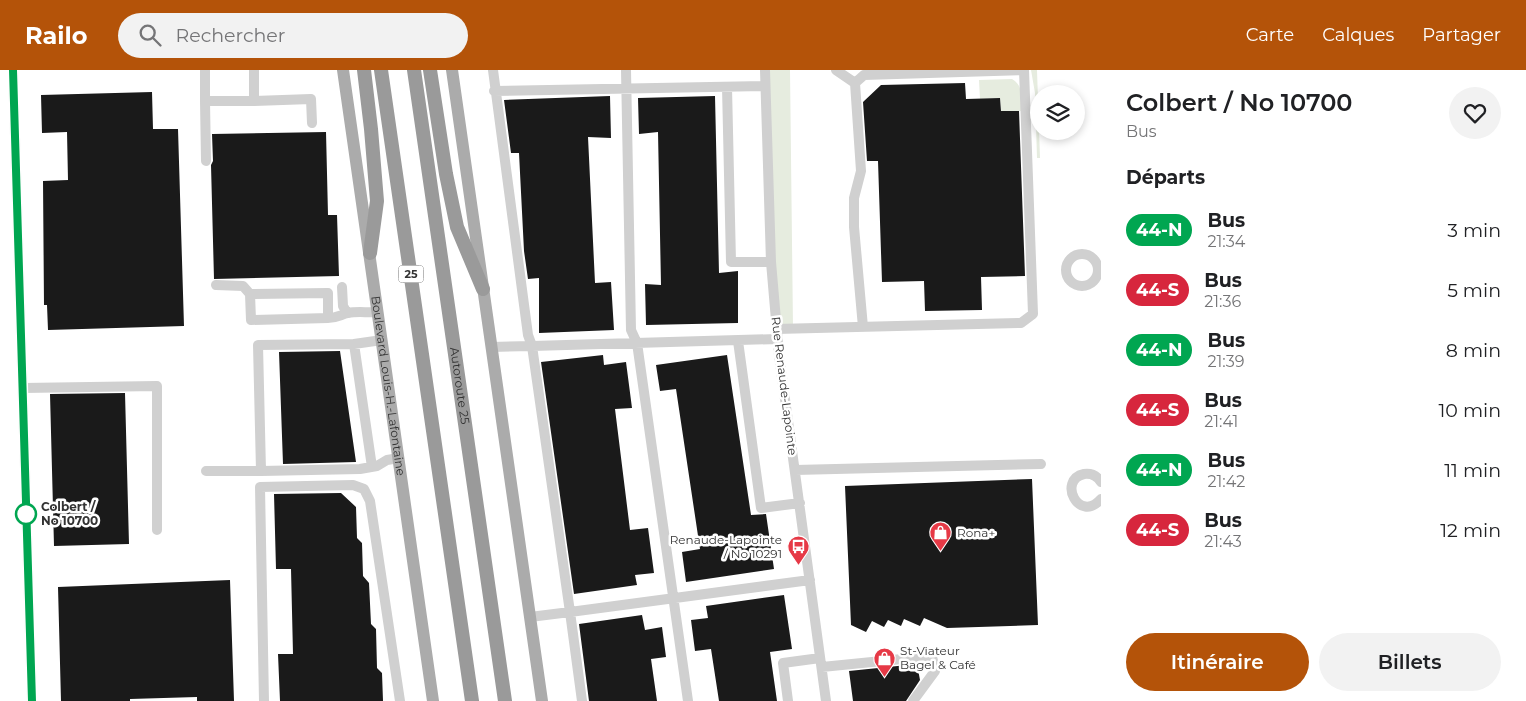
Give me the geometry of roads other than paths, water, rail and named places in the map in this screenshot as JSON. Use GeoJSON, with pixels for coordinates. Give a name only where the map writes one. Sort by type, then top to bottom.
{"type":"FeatureCollection","features":[{"type":"Feature","properties":{"kind":"highway"},"geometry":{"type":"LineString","coordinates":[[364,70],[378,202],[370,253]]}},
{"type":"Feature","properties":{"kind":"highway","name":"25"},"geometry":{"type":"LineString","coordinates":[[381,70],[472,701]]}},
{"type":"Feature","properties":{"kind":"highway","name":"Autoroute 25"},"geometry":{"type":"LineString","coordinates":[[414,70],[505,701]]}},
{"type":"Feature","properties":{"kind":"highway"},"geometry":{"type":"LineString","coordinates":[[430,70],[443,155],[457,227],[483,289]]}},
{"type":"Feature","properties":{"kind":"main road","name":"Boulevard Louis-H.-Lafontaine"},"geometry":{"type":"LineString","coordinates":[[343,70],[433,701]]}},
{"type":"Feature","properties":{"kind":"main road"},"geometry":{"type":"LineString","coordinates":[[452,70],[542,701]]}},
{"type":"Feature","properties":{"kind":"street"},"geometry":{"type":"LineString","coordinates":[[13,70],[32,701]]}},
{"type":"Feature","properties":{"kind":"street"},"geometry":{"type":"LineString","coordinates":[[205,70],[206,162]]}},
{"type":"Feature","properties":{"kind":"street"},"geometry":{"type":"LineString","coordinates":[[254,70],[254,100]]}},
{"type":"Feature","properties":{"kind":"street"},"geometry":{"type":"LineString","coordinates":[[493,70],[494,91],[528,335],[532,346],[582,701]]}},
{"type":"Feature","properties":{"kind":"street"},"geometry":{"type":"LineString","coordinates":[[626,70],[631,330],[637,343],[688,701]]}},
{"type":"Feature","properties":{"kind":"street","name":"Rue Renaude-Lapointe"},"geometry":{"type":"LineString","coordinates":[[765,70],[771,262],[777,334],[826,701]]}},
{"type":"Feature","properties":{"kind":"street"},"geometry":{"type":"LineString","coordinates":[[836,70],[855,83]]}},
{"type":"Feature","properties":{"kind":"street"},"geometry":{"type":"LineString","coordinates":[[492,347],[738,341],[777,334],[864,327],[1021,323],[1033,314],[1024,70],[864,73],[855,83],[861,171],[854,198],[854,227],[864,327]]}},
{"type":"Feature","properties":{"kind":"street"},"geometry":{"type":"LineString","coordinates":[[494,91],[765,86]]}},
{"type":"Feature","properties":{"kind":"street"},"geometry":{"type":"LineString","coordinates":[[727,87],[731,262],[771,262]]}},
{"type":"Feature","properties":{"kind":"street"},"geometry":{"type":"LineString","coordinates":[[205,102],[311,99],[312,123]]}},
{"type":"Feature","properties":{"kind":"street"},"geometry":{"type":"LineString","coordinates":[[216,285],[243,286],[250,294],[251,320],[338,318],[347,313],[378,312]]}},
{"type":"Feature","properties":{"kind":"street"},"geometry":{"type":"LineString","coordinates":[[342,287],[342,306],[347,313]]}},
{"type":"Feature","properties":{"kind":"street"},"geometry":{"type":"LineString","coordinates":[[250,294],[328,293],[328,318]]}},
{"type":"Feature","properties":{"kind":"street"},"geometry":{"type":"LineString","coordinates":[[261,471],[258,345],[354,344],[382,340]]}},
{"type":"Feature","properties":{"kind":"street"},"geometry":{"type":"LineString","coordinates":[[738,341],[761,508],[800,503]]}},
{"type":"Feature","properties":{"kind":"street"},"geometry":{"type":"LineString","coordinates":[[354,344],[372,466]]}},
{"type":"Feature","properties":{"kind":"street"},"geometry":{"type":"LineString","coordinates":[[22,388],[157,386],[157,530]]}},
{"type":"Feature","properties":{"kind":"street"},"geometry":{"type":"LineString","coordinates":[[206,471],[360,469],[377,466],[389,459],[398,458]]}},
{"type":"Feature","properties":{"kind":"street"},"geometry":{"type":"LineString","coordinates":[[795,470],[1041,464]]}},
{"type":"Feature","properties":{"kind":"street"},"geometry":{"type":"LineString","coordinates":[[1101,482],[1090,474],[1080,476],[1073,482],[1071,493],[1077,502],[1087,506],[1097,503],[1101,499]]}},
{"type":"Feature","properties":{"kind":"street"},"geometry":{"type":"LineString","coordinates":[[264,701],[260,487],[353,485],[364,489],[370,501],[400,701]]}},
{"type":"Feature","properties":{"kind":"street"},"geometry":{"type":"LineString","coordinates":[[530,617],[810,580]]}},
{"type":"Feature","properties":{"kind":"street"},"geometry":{"type":"LineString","coordinates":[[788,701],[783,663],[821,663],[932,656],[935,671],[913,701]]}},
{"type":"Feature","properties":{"kind":"place","name":"Colbert / No 10700"},"geometry":{"type":"Point","coordinates":[26,514]}},
{"type":"Feature","properties":{"kind":"place","name":"Rona+"},"geometry":{"type":"Point","coordinates":[941,552]}},
{"type":"Feature","properties":{"kind":"place","name":"Renaude-Lapointe / No 10291"},"geometry":{"type":"Point","coordinates":[798,566]}},
{"type":"Feature","properties":{"kind":"place","name":"St-Viateur Bagel & Café"},"geometry":{"type":"Point","coordinates":[884,677]}}]}
